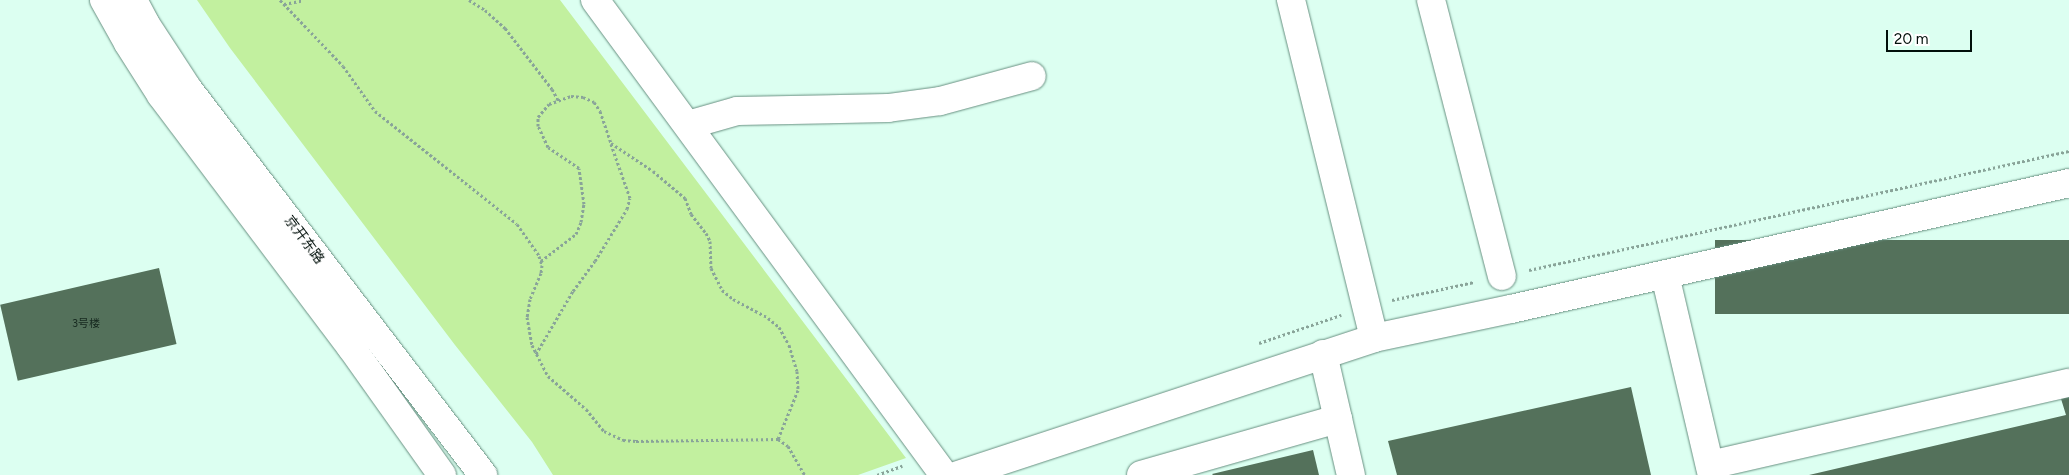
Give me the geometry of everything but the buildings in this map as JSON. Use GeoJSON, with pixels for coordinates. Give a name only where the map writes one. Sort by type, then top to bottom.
{"type":"FeatureCollection","features":[{"type":"Feature","properties":{"kind":"street","name":"京开东路"},"geometry":{"type":"LineString","coordinates":[[104,0],[128,43],[161,95],[345,339],[442,475]]}},
{"type":"Feature","properties":{"kind":"street","name":"京开东路"},"geometry":{"type":"LineString","coordinates":[[133,0],[145,23],[188,89],[483,475]]}},
{"type":"Feature","properties":{"kind":"street"},"geometry":{"type":"LineString","coordinates":[[595,0],[944,475]]}},
{"type":"Feature","properties":{"kind":"street"},"geometry":{"type":"LineString","coordinates":[[1291,0],[1374,338]]}},
{"type":"Feature","properties":{"kind":"street"},"geometry":{"type":"LineString","coordinates":[[1431,0],[1502,276]]}},
{"type":"Feature","properties":{"kind":"street"},"geometry":{"type":"LineString","coordinates":[[688,125],[737,111],[879,108],[940,101],[1032,76]]}},
{"type":"Feature","properties":{"kind":"street"},"geometry":{"type":"LineString","coordinates":[[958,475],[1374,338],[1665,275],[2069,183]]}},
{"type":"Feature","properties":{"kind":"street"},"geometry":{"type":"LineString","coordinates":[[1665,275],[1711,470],[2069,383]]}},
{"type":"Feature","properties":{"kind":"street"},"geometry":{"type":"LineString","coordinates":[[1323,354],[1350,475]]}},
{"type":"Feature","properties":{"kind":"street"},"geometry":{"type":"LineString","coordinates":[[1141,475],[1338,419]]}},
{"type":"Feature","properties":{"kind":"path"},"geometry":{"type":"LineString","coordinates":[[280,0],[343,66],[374,111],[517,224],[541,261],[541,273],[530,299],[527,317],[528,330],[536,354],[548,376],[555,384],[586,409],[604,431],[623,440],[778,439],[788,446],[805,475]]}},
{"type":"Feature","properties":{"kind":"path"},"geometry":{"type":"LineString","coordinates":[[284,4],[304,0]]}},
{"type":"Feature","properties":{"kind":"path"},"geometry":{"type":"LineString","coordinates":[[468,0],[478,5],[505,28],[546,81],[558,100]]}},
{"type":"Feature","properties":{"kind":"path"},"geometry":{"type":"LineString","coordinates":[[476,0],[478,5]]}},
{"type":"Feature","properties":{"kind":"path"},"geometry":{"type":"LineString","coordinates":[[536,354],[573,291],[595,261],[627,209],[630,198],[600,111],[594,102],[583,97],[571,96],[558,100],[543,110],[538,117],[538,126],[548,146],[579,168],[584,204],[581,222],[576,234],[541,261]]}},
{"type":"Feature","properties":{"kind":"path"},"geometry":{"type":"LineString","coordinates":[[611,143],[653,171],[685,198],[691,214],[710,241],[711,268],[722,290],[733,299],[768,318],[779,327],[789,345],[797,371],[798,390],[778,439]]}},
{"type":"Feature","properties":{"kind":"path"},"geometry":{"type":"LineString","coordinates":[[877,475],[910,463]]}},
{"type":"Feature","properties":{"kind":"green space"},"geometry":{"type":"Polygon","coordinates":[[[197,0],[560,0],[906,458],[858,475],[553,475],[532,442],[455,345],[230,48],[197,0]]]}}]}
